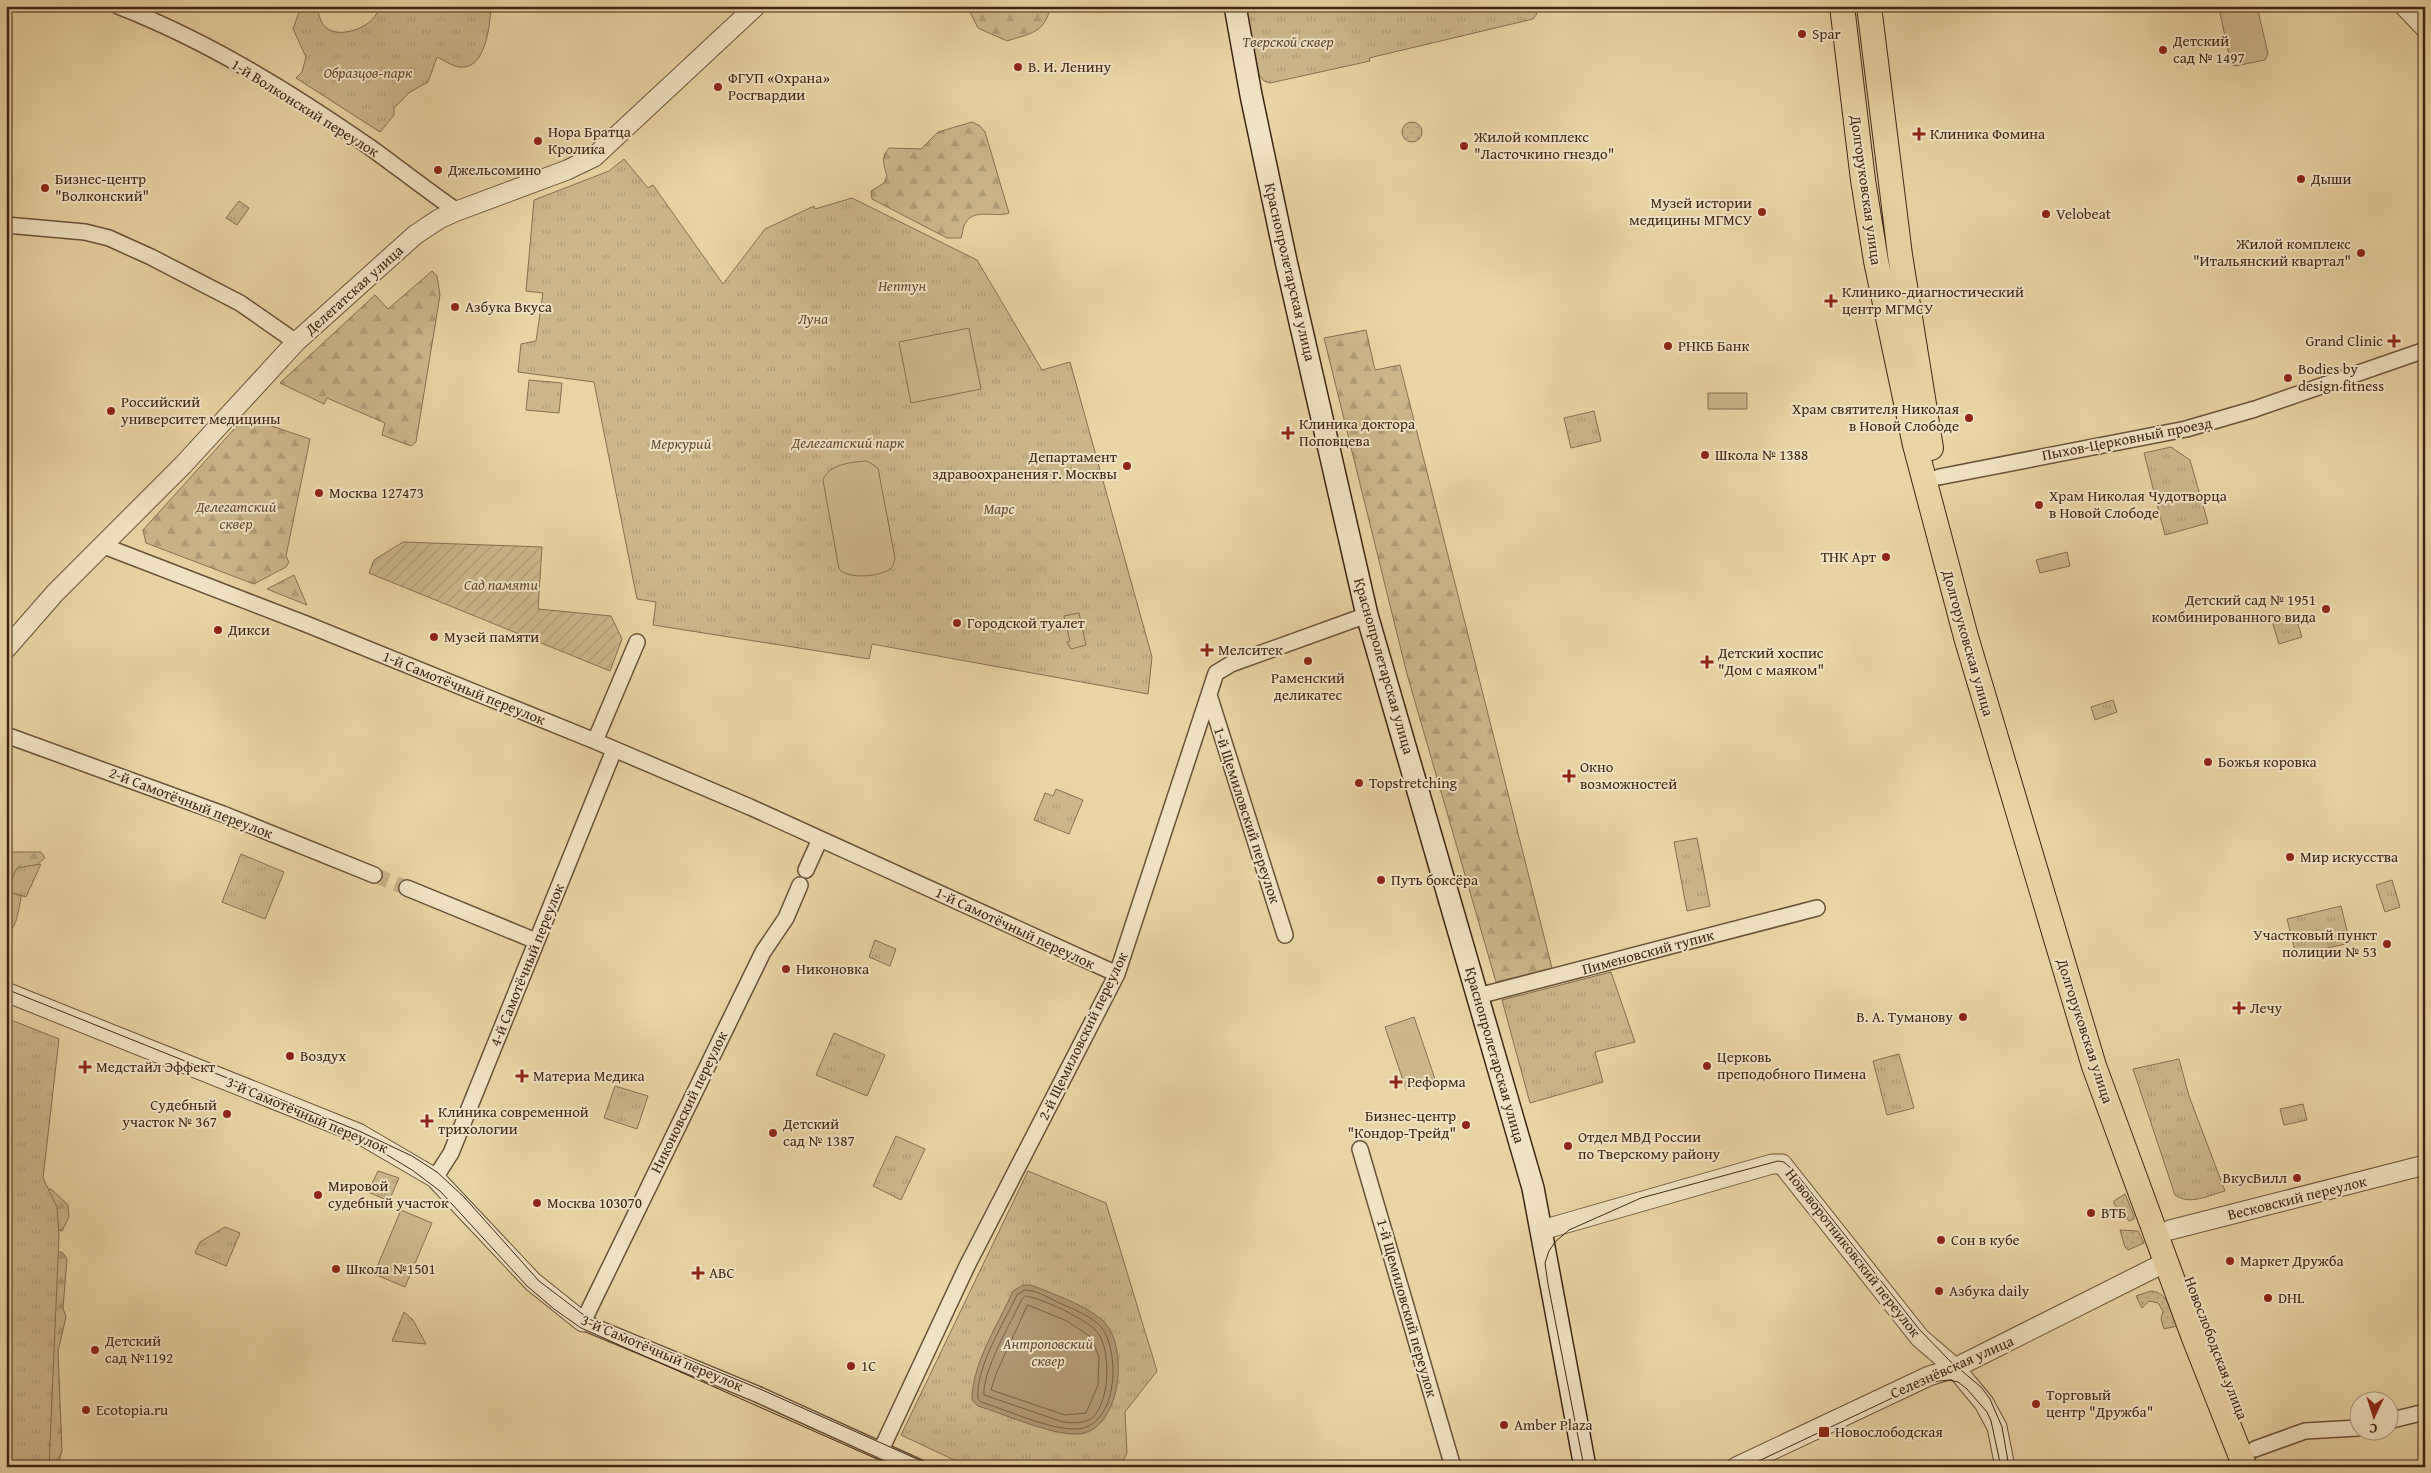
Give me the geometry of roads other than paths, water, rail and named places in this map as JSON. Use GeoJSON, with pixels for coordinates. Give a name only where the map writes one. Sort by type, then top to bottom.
{"type":"FeatureCollection","features":[{"type":"Feature","properties":{"kind":"main road","name":"Краснопролетарская улица"},"geometry":{"type":"LineString","coordinates":[[1235,6],[1251,95],[1282,242],[1367,615],[1533,1188],[1585,1467]]}},
{"type":"Feature","properties":{"kind":"main road","name":"Долгоруковская улица"},"geometry":{"type":"LineString","coordinates":[[1842,6],[1867,209],[1915,445],[1968,645],[2088,1048],[2166,1262]]}},
{"type":"Feature","properties":{"kind":"main road","name":"Долгоруковская улица"},"geometry":{"type":"LineString","coordinates":[[1869,6],[1913,344],[1930,441],[1992,674],[2061,907],[2110,1064],[2170,1230]]}},
{"type":"Feature","properties":{"kind":"main road","name":"Новослободская улица"},"geometry":{"type":"LineString","coordinates":[[2170,1230],[2254,1461]]}},
{"type":"Feature","properties":{"kind":"main road","name":"Новослободская улица"},"geometry":{"type":"LineString","coordinates":[[2166,1262],[2254,1461]]}},
{"type":"Feature","properties":{"kind":"street","name":"1-й Волконский переулок"},"geometry":{"type":"LineString","coordinates":[[118,6],[181,35],[264,78],[372,149],[457,211]]}},
{"type":"Feature","properties":{"kind":"street","name":"Делегатская улица"},"geometry":{"type":"LineString","coordinates":[[6,649],[55,593],[183,465],[296,342],[415,235],[439,219],[457,211],[584,163],[605,146],[756,6]]}},
{"type":"Feature","properties":{"kind":"street"},"geometry":{"type":"LineString","coordinates":[[2404,6],[2425,28]]}},
{"type":"Feature","properties":{"kind":"street"},"geometry":{"type":"LineString","coordinates":[[1867,209],[1873,219],[1882,221],[1890,216],[1894,206]]}},
{"type":"Feature","properties":{"kind":"street"},"geometry":{"type":"LineString","coordinates":[[6,225],[85,232],[109,238],[152,257],[240,303],[296,342]]}},
{"type":"Feature","properties":{"kind":"street","name":"Пыхов-Церковный проезд"},"geometry":{"type":"LineString","coordinates":[[1939,477],[2186,430],[2255,409],[2425,350]]}},
{"type":"Feature","properties":{"kind":"street","name":"1-й Самотёчный переулок"},"geometry":{"type":"LineString","coordinates":[[104,546],[306,624],[595,741],[820,839],[1117,974]]}},
{"type":"Feature","properties":{"kind":"street","name":"2-й Щемиловский переулок"},"geometry":{"type":"LineString","coordinates":[[881,1450],[974,1253],[1117,974],[1215,675],[1222,668],[1367,615]]}},
{"type":"Feature","properties":{"kind":"street"},"geometry":{"type":"LineString","coordinates":[[595,741],[637,642]]}},
{"type":"Feature","properties":{"kind":"street","name":"1-й Щемиловский переулок"},"geometry":{"type":"LineString","coordinates":[[1209,696],[1285,935]]}},
{"type":"Feature","properties":{"kind":"street","name":"2-й Самотёчный переулок"},"geometry":{"type":"LineString","coordinates":[[6,735],[222,814],[374,875]]}},
{"type":"Feature","properties":{"kind":"street","name":"4-й Самотёчный переулок"},"geometry":{"type":"LineString","coordinates":[[435,1178],[451,1153],[614,750]]}},
{"type":"Feature","properties":{"kind":"street"},"geometry":{"type":"LineString","coordinates":[[806,870],[820,839]]}},
{"type":"Feature","properties":{"kind":"street","name":"Никоновский переулок"},"geometry":{"type":"LineString","coordinates":[[583,1322],[759,960],[786,918],[800,885]]}},
{"type":"Feature","properties":{"kind":"street"},"geometry":{"type":"LineString","coordinates":[[407,888],[536,941]]}},
{"type":"Feature","properties":{"kind":"street","name":"Пименовский тупик"},"geometry":{"type":"LineString","coordinates":[[1478,996],[1817,908]]}},
{"type":"Feature","properties":{"kind":"street","name":"3-й Самотёчный переулок"},"geometry":{"type":"LineString","coordinates":[[6,992],[358,1133],[435,1178],[533,1282],[583,1322],[708,1373],[918,1467]]}},
{"type":"Feature","properties":{"kind":"street","name":"1-й Щемиловский переулок"},"geometry":{"type":"LineString","coordinates":[[1360,1148],[1453,1467]]}},
{"type":"Feature","properties":{"kind":"street","name":"Нововоротниковский переулок"},"geometry":{"type":"LineString","coordinates":[[1542,1230],[1772,1164],[1782,1164],[1910,1326],[1933,1351],[1955,1368]]}},
{"type":"Feature","properties":{"kind":"street","name":"Весковский переулок"},"geometry":{"type":"LineString","coordinates":[[2170,1230],[2425,1165]]}},
{"type":"Feature","properties":{"kind":"street","name":"Селезнёвская улица"},"geometry":{"type":"LineString","coordinates":[[1736,1467],[1763,1461],[1929,1376],[1955,1368],[2166,1262]]}},
{"type":"Feature","properties":{"kind":"street"},"geometry":{"type":"LineString","coordinates":[[1955,1368],[1991,1412],[1997,1427],[2005,1467]]}},
{"type":"Feature","properties":{"kind":"street"},"geometry":{"type":"LineString","coordinates":[[2398,1419],[2425,1412]]}},
{"type":"Feature","properties":{"kind":"street"},"geometry":{"type":"LineString","coordinates":[[2254,1461],[2305,1432],[2348,1429]]}},
{"type":"Feature","properties":{"kind":"water"},"geometry":{"type":"Polygon","coordinates":[[[1023,1285],[1031,1285],[1090,1311],[1105,1323],[1112,1335],[1117,1351],[1116,1388],[1112,1405],[1103,1419],[1092,1430],[1077,1434],[1054,1431],[978,1406],[972,1400],[976,1372],[987,1344],[1013,1291],[1023,1285]]]}},
{"type":"Feature","properties":{"kind":"tunnel"},"geometry":{"type":"LineString","coordinates":[[374,875],[407,888]]}},
{"type":"Feature","properties":{"kind":"tram line"},"geometry":{"type":"LineString","coordinates":[[6,989],[359,1131],[412,1156],[437,1172],[464,1197],[539,1281],[589,1319],[760,1389],[935,1467]]}},
{"type":"Feature","properties":{"kind":"tram line"},"geometry":{"type":"LineString","coordinates":[[356,1136],[412,1170],[440,1191],[527,1286],[554,1309],[581,1328],[895,1467]]}},
{"type":"Feature","properties":{"kind":"tram line"},"geometry":{"type":"LineString","coordinates":[[1584,1467],[1548,1284],[1545,1263],[1549,1251],[1555,1242],[1569,1230],[1641,1198],[1778,1161],[1784,1162],[1795,1172],[1919,1329],[1950,1361],[1981,1387],[1990,1399],[2002,1427],[2009,1467]]}},
{"type":"Feature","properties":{"kind":"tram line"},"geometry":{"type":"LineString","coordinates":[[1746,1467],[1924,1383],[1948,1380],[1958,1382],[1967,1389],[1987,1412],[1991,1421],[2001,1467]]}},
{"type":"Feature","properties":{"kind":"place","name":"Spar"},"geometry":{"type":"Point","coordinates":[1802,34]}},
{"type":"Feature","properties":{"kind":"place","name":"Детский сад № 1497"},"geometry":{"type":"Point","coordinates":[2163,50]}},
{"type":"Feature","properties":{"kind":"place","name":"В. И. Ленину"},"geometry":{"type":"Point","coordinates":[1018,67]}},
{"type":"Feature","properties":{"kind":"place","name":"ФГУП «Охрана» Росгвардии"},"geometry":{"type":"Point","coordinates":[718,87]}},
{"type":"Feature","properties":{"kind":"place","name":"Клиника Фомина"},"geometry":{"type":"Point","coordinates":[1919,134]}},
{"type":"Feature","properties":{"kind":"place","name":"Нора Братца Кролика"},"geometry":{"type":"Point","coordinates":[538,141]}},
{"type":"Feature","properties":{"kind":"place","name":"Жилой комплекс \"Ласточкино гнездо\""},"geometry":{"type":"Point","coordinates":[1464,146]}},
{"type":"Feature","properties":{"kind":"place","name":"Джельсомино"},"geometry":{"type":"Point","coordinates":[438,170]}},
{"type":"Feature","properties":{"kind":"place","name":"Дыши"},"geometry":{"type":"Point","coordinates":[2301,179]}},
{"type":"Feature","properties":{"kind":"place","name":"Бизнес-центр \"Волконский\""},"geometry":{"type":"Point","coordinates":[45,188]}},
{"type":"Feature","properties":{"kind":"place","name":"Музей истории медицины МГМСУ"},"geometry":{"type":"Point","coordinates":[1762,212]}},
{"type":"Feature","properties":{"kind":"place","name":"Velobeat"},"geometry":{"type":"Point","coordinates":[2046,214]}},
{"type":"Feature","properties":{"kind":"place","name":"Жилой комплекс \"Итальянский квартал\""},"geometry":{"type":"Point","coordinates":[2361,253]}},
{"type":"Feature","properties":{"kind":"place","name":"Клинико-диагностический центр МГМСУ"},"geometry":{"type":"Point","coordinates":[1831,301]}},
{"type":"Feature","properties":{"kind":"place","name":"Азбука Вкуса"},"geometry":{"type":"Point","coordinates":[455,307]}},
{"type":"Feature","properties":{"kind":"place","name":"Grand Clinic"},"geometry":{"type":"Point","coordinates":[2394,341]}},
{"type":"Feature","properties":{"kind":"place","name":"РНКБ Банк"},"geometry":{"type":"Point","coordinates":[1668,346]}},
{"type":"Feature","properties":{"kind":"place","name":"Bodies by design fitness"},"geometry":{"type":"Point","coordinates":[2288,378]}},
{"type":"Feature","properties":{"kind":"place","name":"Российский университет медицины"},"geometry":{"type":"Point","coordinates":[111,411]}},
{"type":"Feature","properties":{"kind":"place","name":"Храм святителя Николая в Новой Слободе"},"geometry":{"type":"Point","coordinates":[1969,418]}},
{"type":"Feature","properties":{"kind":"place","name":"Клиника доктора Поповцева"},"geometry":{"type":"Point","coordinates":[1288,433]}},
{"type":"Feature","properties":{"kind":"place","name":"Школа № 1388"},"geometry":{"type":"Point","coordinates":[1705,455]}},
{"type":"Feature","properties":{"kind":"place","name":"Департамент здравоохранения г. Москвы"},"geometry":{"type":"Point","coordinates":[1127,466]}},
{"type":"Feature","properties":{"kind":"place","name":"Москва 127473"},"geometry":{"type":"Point","coordinates":[319,493]}},
{"type":"Feature","properties":{"kind":"place","name":"Храм Николая Чудотворца в Новой Слободе"},"geometry":{"type":"Point","coordinates":[2039,505]}},
{"type":"Feature","properties":{"kind":"place","name":"ТНК Арт"},"geometry":{"type":"Point","coordinates":[1886,557]}},
{"type":"Feature","properties":{"kind":"place","name":"Детский сад № 1951 комбинированного вида"},"geometry":{"type":"Point","coordinates":[2326,609]}},
{"type":"Feature","properties":{"kind":"place","name":"Городской туалет"},"geometry":{"type":"Point","coordinates":[957,623]}},
{"type":"Feature","properties":{"kind":"place","name":"Дикси"},"geometry":{"type":"Point","coordinates":[218,630]}},
{"type":"Feature","properties":{"kind":"place","name":"Музей памяти"},"geometry":{"type":"Point","coordinates":[434,637]}},
{"type":"Feature","properties":{"kind":"place","name":"Мелситек"},"geometry":{"type":"Point","coordinates":[1207,650]}},
{"type":"Feature","properties":{"kind":"place","name":"Раменский деликатес"},"geometry":{"type":"Point","coordinates":[1308,661]}},
{"type":"Feature","properties":{"kind":"place","name":"Детский хоспис \"Дом с маяком\""},"geometry":{"type":"Point","coordinates":[1707,662]}},
{"type":"Feature","properties":{"kind":"place","name":"Божья коровка"},"geometry":{"type":"Point","coordinates":[2208,762]}},
{"type":"Feature","properties":{"kind":"place","name":"Окно возможностей"},"geometry":{"type":"Point","coordinates":[1569,776]}},
{"type":"Feature","properties":{"kind":"place","name":"Topstretching"},"geometry":{"type":"Point","coordinates":[1359,783]}},
{"type":"Feature","properties":{"kind":"place","name":"Мир искусства"},"geometry":{"type":"Point","coordinates":[2290,857]}},
{"type":"Feature","properties":{"kind":"place","name":"Путь боксёра"},"geometry":{"type":"Point","coordinates":[1381,880]}},
{"type":"Feature","properties":{"kind":"place","name":"Участковый пункт полиции № 53"},"geometry":{"type":"Point","coordinates":[2387,944]}},
{"type":"Feature","properties":{"kind":"place","name":"Никоновка"},"geometry":{"type":"Point","coordinates":[786,969]}},
{"type":"Feature","properties":{"kind":"place","name":"Лечу"},"geometry":{"type":"Point","coordinates":[2239,1008]}},
{"type":"Feature","properties":{"kind":"place","name":"В. А. Туманову"},"geometry":{"type":"Point","coordinates":[1963,1017]}},
{"type":"Feature","properties":{"kind":"place","name":"Воздух"},"geometry":{"type":"Point","coordinates":[290,1056]}},
{"type":"Feature","properties":{"kind":"place","name":"Церковь преподобного Пимена"},"geometry":{"type":"Point","coordinates":[1707,1066]}},
{"type":"Feature","properties":{"kind":"place","name":"Медстайл Эффект"},"geometry":{"type":"Point","coordinates":[85,1067]}},
{"type":"Feature","properties":{"kind":"place","name":"Материа Медика"},"geometry":{"type":"Point","coordinates":[522,1076]}},
{"type":"Feature","properties":{"kind":"place","name":"Реформа"},"geometry":{"type":"Point","coordinates":[1396,1082]}},
{"type":"Feature","properties":{"kind":"place","name":"Судебный участок № 367"},"geometry":{"type":"Point","coordinates":[227,1114]}},
{"type":"Feature","properties":{"kind":"place","name":"Клиника современной трихологии"},"geometry":{"type":"Point","coordinates":[427,1121]}},
{"type":"Feature","properties":{"kind":"place","name":"Бизнес-центр \"Кондор-Трейд\""},"geometry":{"type":"Point","coordinates":[1466,1125]}},
{"type":"Feature","properties":{"kind":"place","name":"Детский сад № 1387"},"geometry":{"type":"Point","coordinates":[773,1133]}},
{"type":"Feature","properties":{"kind":"place","name":"Отдел МВД России по Тверскому району"},"geometry":{"type":"Point","coordinates":[1568,1146]}},
{"type":"Feature","properties":{"kind":"place","name":"ВкусВилл"},"geometry":{"type":"Point","coordinates":[2297,1178]}},
{"type":"Feature","properties":{"kind":"place","name":"Мировой судебный участок"},"geometry":{"type":"Point","coordinates":[318,1195]}},
{"type":"Feature","properties":{"kind":"place","name":"Москва 103070"},"geometry":{"type":"Point","coordinates":[537,1203]}},
{"type":"Feature","properties":{"kind":"place","name":"ВТБ"},"geometry":{"type":"Point","coordinates":[2091,1213]}},
{"type":"Feature","properties":{"kind":"place","name":"Сон в кубе"},"geometry":{"type":"Point","coordinates":[1941,1240]}},
{"type":"Feature","properties":{"kind":"place","name":"Маркет Дружба"},"geometry":{"type":"Point","coordinates":[2230,1261]}},
{"type":"Feature","properties":{"kind":"place","name":"Школа №1501"},"geometry":{"type":"Point","coordinates":[336,1269]}},
{"type":"Feature","properties":{"kind":"place","name":"ABC"},"geometry":{"type":"Point","coordinates":[698,1273]}},
{"type":"Feature","properties":{"kind":"place","name":"Азбука daily"},"geometry":{"type":"Point","coordinates":[1939,1291]}},
{"type":"Feature","properties":{"kind":"place","name":"DHL"},"geometry":{"type":"Point","coordinates":[2268,1298]}},
{"type":"Feature","properties":{"kind":"place","name":"Детский сад №1192"},"geometry":{"type":"Point","coordinates":[95,1350]}},
{"type":"Feature","properties":{"kind":"place","name":"1С"},"geometry":{"type":"Point","coordinates":[851,1366]}},
{"type":"Feature","properties":{"kind":"place","name":"Торговый центр \"Дружба\""},"geometry":{"type":"Point","coordinates":[2036,1404]}},
{"type":"Feature","properties":{"kind":"place","name":"Ecotopia.ru"},"geometry":{"type":"Point","coordinates":[86,1410]}},
{"type":"Feature","properties":{"kind":"place","name":"Amber Plaza"},"geometry":{"type":"Point","coordinates":[1504,1425]}},
{"type":"Feature","properties":{"kind":"place","name":"Новослободская"},"geometry":{"type":"Point","coordinates":[1824,1432]}},
{"type":"Feature","properties":{"kind":"park label","name":"Тверской сквер"},"geometry":{"type":"Point","coordinates":[1288,42]}},
{"type":"Feature","properties":{"kind":"park label","name":"Образцов-парк"},"geometry":{"type":"Point","coordinates":[368,73]}},
{"type":"Feature","properties":{"kind":"park label","name":"Нептун"},"geometry":{"type":"Point","coordinates":[902,286]}},
{"type":"Feature","properties":{"kind":"park label","name":"Луна"},"geometry":{"type":"Point","coordinates":[813,319]}},
{"type":"Feature","properties":{"kind":"park label","name":"Делегатский парк"},"geometry":{"type":"Point","coordinates":[848,443]}},
{"type":"Feature","properties":{"kind":"park label","name":"Меркурий"},"geometry":{"type":"Point","coordinates":[681,444]}},
{"type":"Feature","properties":{"kind":"park label","name":"Марс"},"geometry":{"type":"Point","coordinates":[999,509]}},
{"type":"Feature","properties":{"kind":"park label","name":"Делегатский сквер"},"geometry":{"type":"Point","coordinates":[236,516]}},
{"type":"Feature","properties":{"kind":"park label","name":"Сад памяти"},"geometry":{"type":"Point","coordinates":[501,585]}},
{"type":"Feature","properties":{"kind":"park label","name":"Антроповский сквер"},"geometry":{"type":"Point","coordinates":[1048,1352]}}]}
